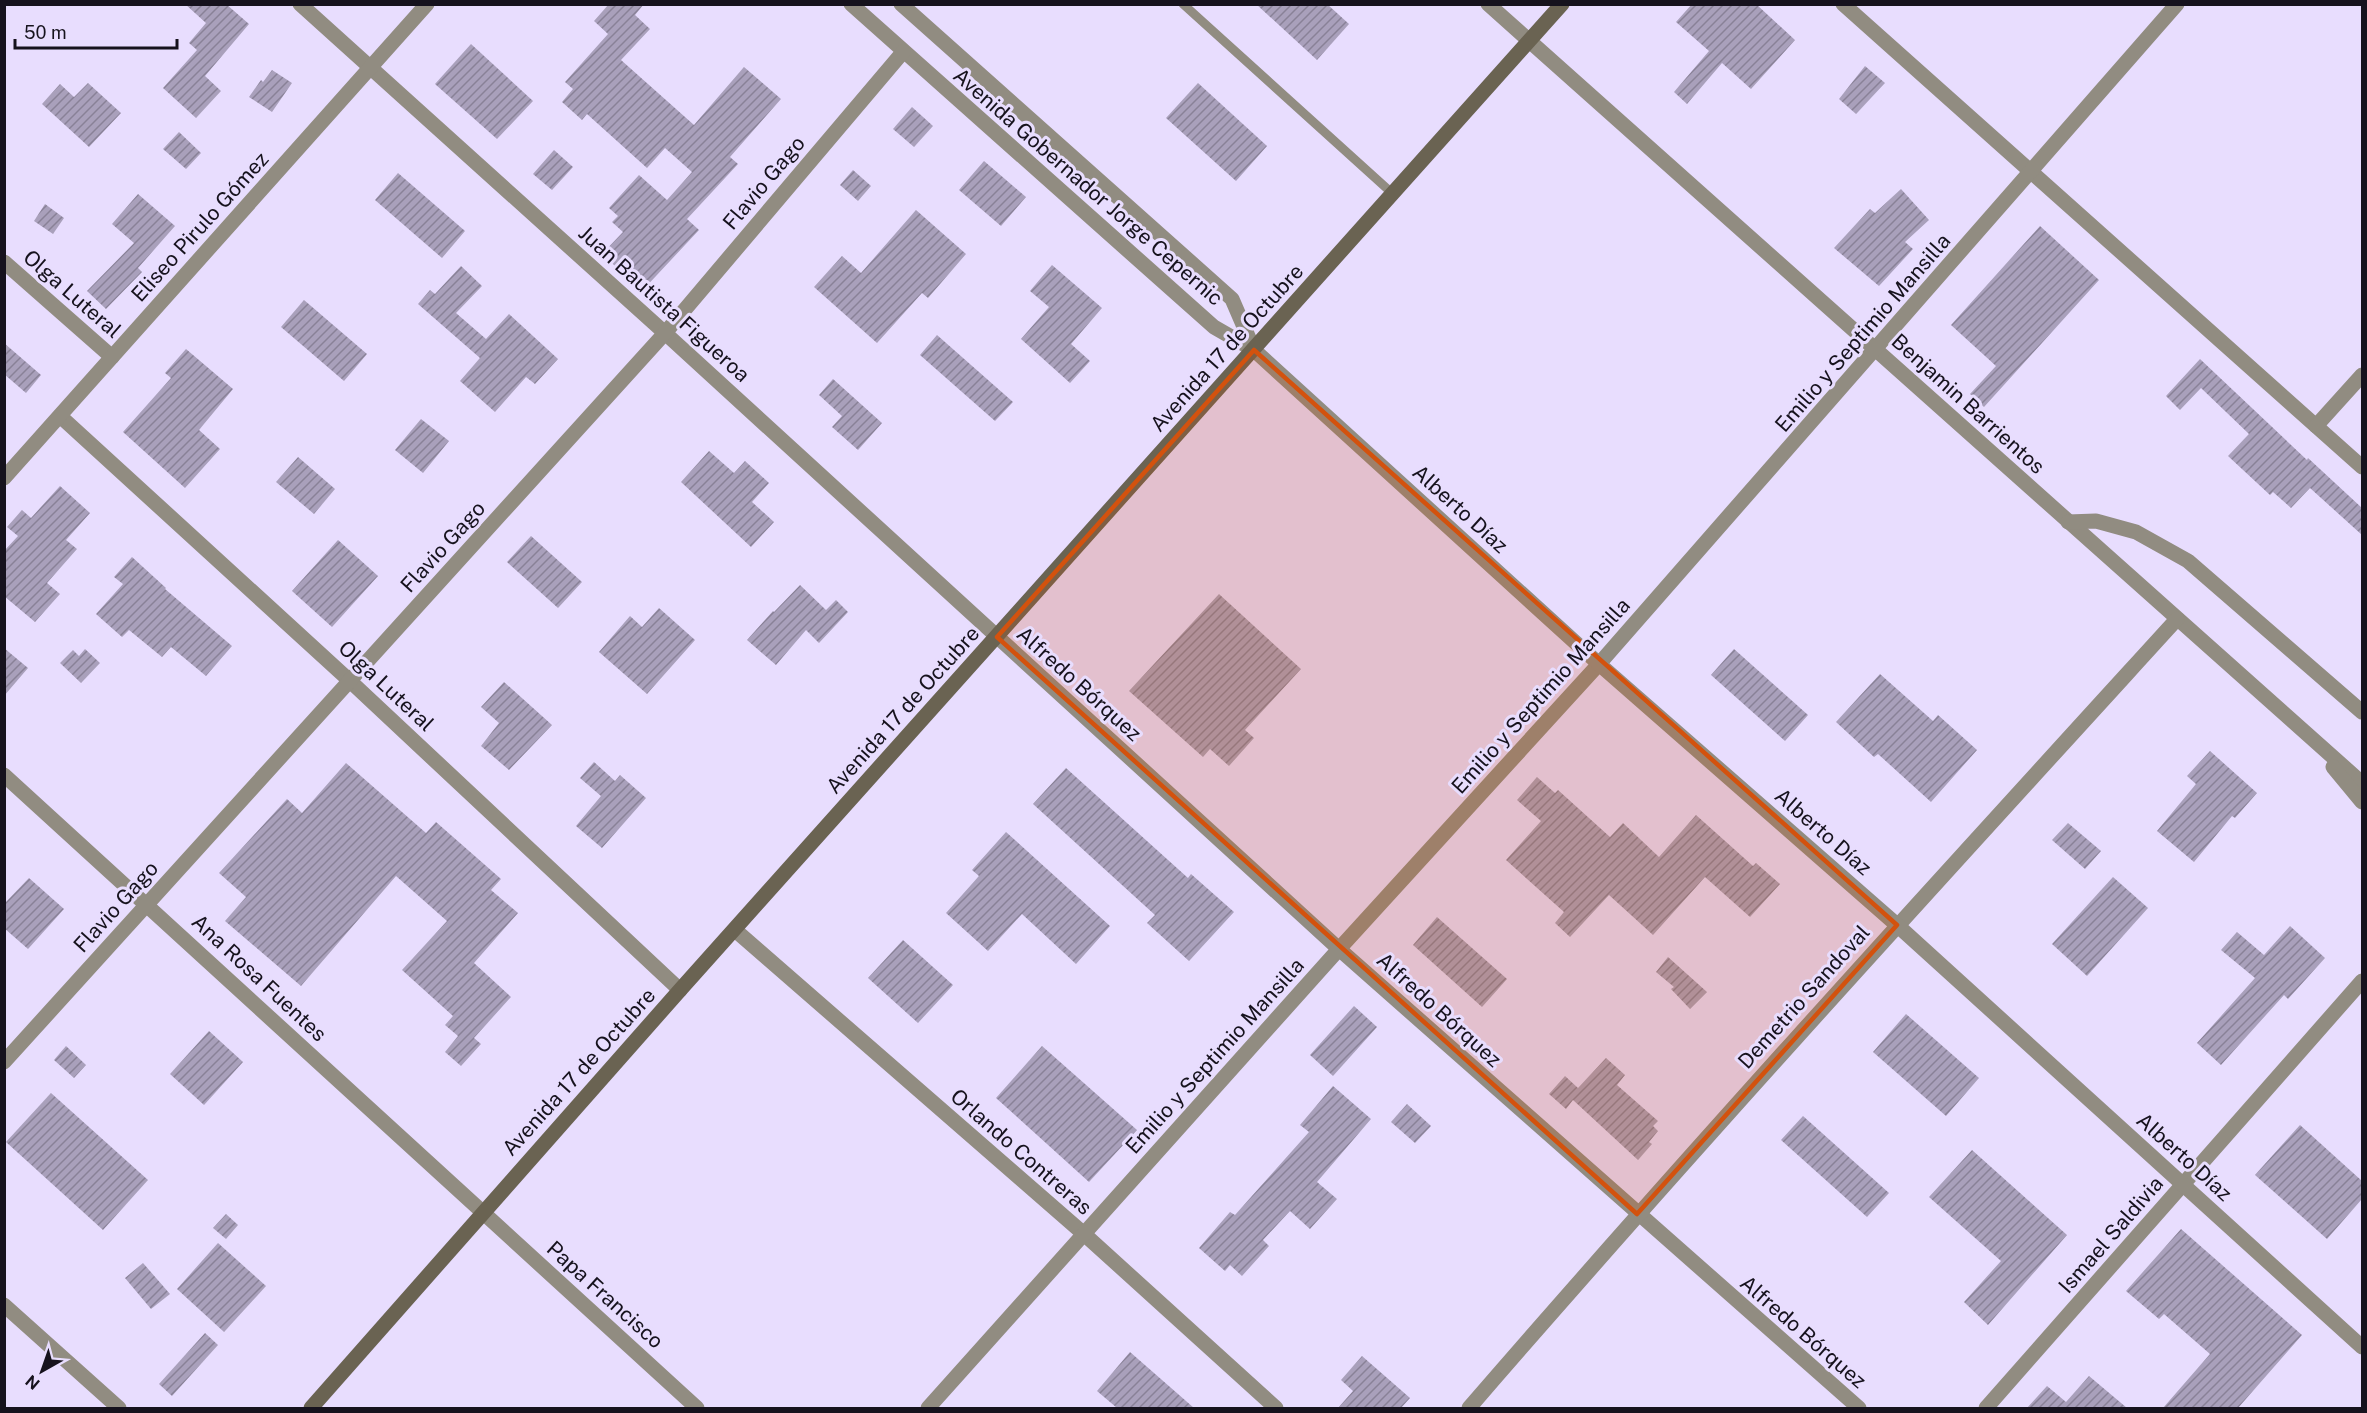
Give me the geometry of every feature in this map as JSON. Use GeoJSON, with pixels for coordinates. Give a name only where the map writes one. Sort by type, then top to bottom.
{"type":"FeatureCollection","features":[{"type":"Feature","properties":{"kind":"main road","name":"Avenida 17 de Octubre"},"geometry":{"type":"LineString","coordinates":[[311,1408],[680,990],[1562,4]]}},
{"type":"Feature","properties":{"kind":"street","name":"Juan Bautista Figueroa"},"geometry":{"type":"LineString","coordinates":[[300,4],[665,333],[997,637]]}},
{"type":"Feature","properties":{"kind":"street","name":"Eliseo Pirulo Gómez"},"geometry":{"type":"LineString","coordinates":[[4,478],[427,4]]}},
{"type":"Feature","properties":{"kind":"street","name":"Avenida Gobernador Jorge Cepernic"},"geometry":{"type":"LineString","coordinates":[[851,4],[1214,327],[1254,350]]}},
{"type":"Feature","properties":{"kind":"street","name":"Avenida Gobernador Jorge Cepernic"},"geometry":{"type":"LineString","coordinates":[[901,4],[1232,299],[1254,350]]}},
{"type":"Feature","properties":{"kind":"street","name":"Benjamin Barrientos"},"geometry":{"type":"LineString","coordinates":[[1488,4],[2362,783]]}},
{"type":"Feature","properties":{"kind":"street"},"geometry":{"type":"LineString","coordinates":[[1843,4],[2362,467]]}},
{"type":"Feature","properties":{"kind":"street","name":"Emilio y Septimio Mansilla"},"geometry":{"type":"LineString","coordinates":[[928,1408],[1339,949],[1599,664],[1876,351],[2177,4]]}},
{"type":"Feature","properties":{"kind":"street","name":"Flavio Gago"},"geometry":{"type":"LineString","coordinates":[[4,1062],[665,333],[903,52]]}},
{"type":"Feature","properties":{"kind":"street","name":"Olga Luteral"},"geometry":{"type":"LineString","coordinates":[[4,262],[112,357]]}},
{"type":"Feature","properties":{"kind":"street","name":"Alberto Díaz"},"geometry":{"type":"LineString","coordinates":[[1254,350],[1599,664],[1897,925],[2362,1347]]}},
{"type":"Feature","properties":{"kind":"street"},"geometry":{"type":"LineString","coordinates":[[2316,426],[2362,375]]}},
{"type":"Feature","properties":{"kind":"street","name":"Olga Luteral"},"geometry":{"type":"LineString","coordinates":[[60,416],[350,681],[680,990]]}},
{"type":"Feature","properties":{"kind":"street"},"geometry":{"type":"LineString","coordinates":[[2068,522],[2096,521],[2136,532],[2188,561],[2362,712]]}},
{"type":"Feature","properties":{"kind":"street","name":"Demetrio Sandoval"},"geometry":{"type":"LineString","coordinates":[[1469,1408],[1637,1214],[2177,619]]}},
{"type":"Feature","properties":{"kind":"street","name":"Alfredo Bórquez"},"geometry":{"type":"LineString","coordinates":[[997,637],[1339,949],[1859,1408]]}},
{"type":"Feature","properties":{"kind":"street","name":"Benjamin Barrientos"},"geometry":{"type":"LineString","coordinates":[[2298,726],[2362,802]]}},
{"type":"Feature","properties":{"kind":"street","name":"Ana Rosa Fuentes"},"geometry":{"type":"LineString","coordinates":[[4,775],[483,1213]]}},
{"type":"Feature","properties":{"kind":"street","name":"Orlando Contreras"},"geometry":{"type":"LineString","coordinates":[[735,930],[1084,1234],[1276,1408]]}},
{"type":"Feature","properties":{"kind":"street","name":"Ismael Saldivia"},"geometry":{"type":"LineString","coordinates":[[1986,1408],[2362,981]]}},
{"type":"Feature","properties":{"kind":"street","name":"Papa Francisco"},"geometry":{"type":"LineString","coordinates":[[483,1213],[698,1408]]}},
{"type":"Feature","properties":{"kind":"street"},"geometry":{"type":"LineString","coordinates":[[4,1305],[118,1408]]}},
{"type":"Feature","properties":{"kind":"lane"},"geometry":{"type":"LineString","coordinates":[[1183,4],[1393,194]]}},
{"type":"Feature","properties":{"kind":"highlighted area"},"geometry":{"type":"Polygon","coordinates":[[[1254,350],[1897,925],[1637,1214],[997,637],[1254,350]]]}},
{"type":"Feature","properties":{"kind":"building"},"geometry":{"type":"Polygon","coordinates":[[[185,4],[226,4],[249,24],[205,76],[221,91],[196,118],[163,88],[197,50],[189,43],[206,23],[185,4]]]}},
{"type":"Feature","properties":{"kind":"building"},"geometry":{"type":"Polygon","coordinates":[[[609,4],[644,4],[635,15],[650,29],[621,60],[694,125],[744,67],[781,99],[730,157],[738,164],[687,219],[699,230],[642,291],[602,254],[623,232],[612,222],[618,216],[609,208],[639,175],[667,200],[692,172],[665,148],[647,168],[587,114],[582,120],[562,102],[573,89],[565,82],[608,34],[594,21],[609,4]]]}},
{"type":"Feature","properties":{"kind":"building"},"geometry":{"type":"Polygon","coordinates":[[[1256,4],[1327,4],[1349,24],[1317,60],[1256,4]]]}},
{"type":"Feature","properties":{"kind":"building"},"geometry":{"type":"Polygon","coordinates":[[[1692,4],[1756,4],[1795,40],[1751,89],[1722,63],[1687,104],[1674,92],[1709,51],[1676,22],[1692,4]]]}},
{"type":"Feature","properties":{"kind":"building"},"geometry":{"type":"Polygon","coordinates":[[[471,44],[533,101],[497,139],[435,84],[471,44]]]}},
{"type":"Feature","properties":{"kind":"building"},"geometry":{"type":"Polygon","coordinates":[[[1865,66],[1885,83],[1856,114],[1839,99],[1865,66]]]}},
{"type":"Feature","properties":{"kind":"building"},"geometry":{"type":"Polygon","coordinates":[[[272,70],[292,83],[272,112],[249,97],[261,80],[263,82],[272,70]]]}},
{"type":"Feature","properties":{"kind":"building"},"geometry":{"type":"Polygon","coordinates":[[[88,83],[121,113],[89,147],[42,104],[60,84],[74,97],[88,83]]]}},
{"type":"Feature","properties":{"kind":"building"},"geometry":{"type":"Polygon","coordinates":[[[1198,83],[1267,146],[1236,181],[1166,118],[1198,83]]]}},
{"type":"Feature","properties":{"kind":"building"},"geometry":{"type":"Polygon","coordinates":[[[912,107],[933,126],[914,147],[893,129],[912,107]]]}},
{"type":"Feature","properties":{"kind":"building"},"geometry":{"type":"Polygon","coordinates":[[[179,132],[201,153],[186,169],[163,149],[179,132]]]}},
{"type":"Feature","properties":{"kind":"building"},"geometry":{"type":"Polygon","coordinates":[[[554,150],[573,167],[552,190],[533,174],[554,150]]]}},
{"type":"Feature","properties":{"kind":"building"},"geometry":{"type":"Polygon","coordinates":[[[984,161],[1026,197],[1001,226],[959,190],[984,161]]]}},
{"type":"Feature","properties":{"kind":"building"},"geometry":{"type":"Polygon","coordinates":[[[853,170],[871,186],[858,201],[840,185],[853,170]]]}},
{"type":"Feature","properties":{"kind":"building"},"geometry":{"type":"Polygon","coordinates":[[[398,173],[465,231],[442,258],[375,200],[398,173]]]}},
{"type":"Feature","properties":{"kind":"building"},"geometry":{"type":"Polygon","coordinates":[[[1901,189],[1929,220],[1905,242],[1913,249],[1879,286],[1834,248],[1870,209],[1875,213],[1901,189]]]}},
{"type":"Feature","properties":{"kind":"building"},"geometry":{"type":"Polygon","coordinates":[[[138,194],[175,226],[138,268],[142,272],[106,309],[87,291],[134,243],[112,224],[138,194]]]}},
{"type":"Feature","properties":{"kind":"building"},"geometry":{"type":"Polygon","coordinates":[[[45,204],[64,218],[53,234],[34,221],[45,204]]]}},
{"type":"Feature","properties":{"kind":"building"},"geometry":{"type":"Polygon","coordinates":[[[916,210],[966,254],[928,298],[922,293],[877,343],[814,287],[842,256],[861,273],[916,210]]]}},
{"type":"Feature","properties":{"kind":"building"},"geometry":{"type":"Polygon","coordinates":[[[2040,226],[2099,280],[1984,407],[1970,394],[1996,366],[1951,325],[2040,226]]]}},
{"type":"Feature","properties":{"kind":"building"},"geometry":{"type":"Polygon","coordinates":[[[1052,265],[1102,308],[1071,344],[1090,361],[1070,383],[1021,339],[1049,307],[1030,291],[1052,265]]]}},
{"type":"Feature","properties":{"kind":"building"},"geometry":{"type":"Polygon","coordinates":[[[461,266],[482,286],[456,313],[486,339],[509,314],[558,359],[535,384],[526,377],[495,412],[460,381],[480,358],[418,304],[430,290],[435,294],[461,266]]]}},
{"type":"Feature","properties":{"kind":"building"},"geometry":{"type":"Polygon","coordinates":[[[304,300],[367,354],[344,381],[281,327],[304,300]]]}},
{"type":"Feature","properties":{"kind":"building"},"geometry":{"type":"Polygon","coordinates":[[[937,335],[1013,402],[995,421],[920,355],[937,335]]]}},
{"type":"Feature","properties":{"kind":"building"},"geometry":{"type":"Polygon","coordinates":[[[4,343],[41,375],[26,393],[4,374],[4,343]]]}},
{"type":"Feature","properties":{"kind":"building"},"geometry":{"type":"Polygon","coordinates":[[[186,349],[233,389],[199,430],[220,449],[185,488],[123,432],[171,378],[165,373],[186,349]]]}},
{"type":"Feature","properties":{"kind":"building"},"geometry":{"type":"Polygon","coordinates":[[[2200,359],[2307,460],[2308,458],[2362,508],[2362,535],[2310,488],[2291,508],[2273,492],[2270,495],[2228,456],[2249,434],[2201,388],[2180,410],[2166,396],[2200,359]]]}},
{"type":"Feature","properties":{"kind":"building"},"geometry":{"type":"Polygon","coordinates":[[[833,379],[882,423],[858,450],[832,427],[842,416],[819,395],[833,379]]]}},
{"type":"Feature","properties":{"kind":"building"},"geometry":{"type":"Polygon","coordinates":[[[421,419],[449,441],[423,473],[395,450],[421,419]]]}},
{"type":"Feature","properties":{"kind":"building"},"geometry":{"type":"Polygon","coordinates":[[[709,451],[734,473],[745,461],[769,483],[752,502],[774,522],[751,547],[681,482],[709,451]]]}},
{"type":"Feature","properties":{"kind":"building"},"geometry":{"type":"Polygon","coordinates":[[[298,457],[335,489],[314,514],[276,482],[298,457]]]}},
{"type":"Feature","properties":{"kind":"building"},"geometry":{"type":"Polygon","coordinates":[[[60,486],[90,513],[66,540],[77,549],[47,583],[60,594],[35,622],[4,596],[4,551],[18,536],[7,527],[22,510],[31,518],[60,486]]]}},
{"type":"Feature","properties":{"kind":"building"},"geometry":{"type":"Polygon","coordinates":[[[531,536],[582,582],[558,608],[507,562],[531,536]]]}},
{"type":"Feature","properties":{"kind":"building"},"geometry":{"type":"Polygon","coordinates":[[[338,540],[378,576],[332,627],[292,591],[338,540]]]}},
{"type":"Feature","properties":{"kind":"building"},"geometry":{"type":"Polygon","coordinates":[[[132,557],[165,589],[232,646],[206,676],[171,647],[162,657],[129,630],[122,637],[96,614],[123,584],[114,577],[132,557]]]}},
{"type":"Feature","properties":{"kind":"building"},"geometry":{"type":"Polygon","coordinates":[[[800,585],[826,610],[836,600],[848,612],[819,643],[806,630],[776,665],[747,640],[800,585]]]}},
{"type":"Feature","properties":{"kind":"building"},"geometry":{"type":"Polygon","coordinates":[[[1219,594],[1301,669],[1245,730],[1254,738],[1229,766],[1210,749],[1203,757],[1129,691],[1219,594]]]}},
{"type":"Feature","properties":{"kind":"building"},"geometry":{"type":"Polygon","coordinates":[[[659,608],[695,640],[647,694],[599,652],[630,616],[642,627],[659,608]]]}},
{"type":"Feature","properties":{"kind":"building"},"geometry":{"type":"Polygon","coordinates":[[[4,648],[28,668],[4,696],[4,648]]]}},
{"type":"Feature","properties":{"kind":"building"},"geometry":{"type":"Polygon","coordinates":[[[85,649],[100,663],[81,683],[60,663],[73,650],[79,656],[85,649]]]}},
{"type":"Feature","properties":{"kind":"building"},"geometry":{"type":"Polygon","coordinates":[[[1734,649],[1808,715],[1785,741],[1711,675],[1734,649]]]}},
{"type":"Feature","properties":{"kind":"building"},"geometry":{"type":"Polygon","coordinates":[[[1880,674],[1933,721],[1938,715],[1977,750],[1931,802],[1878,754],[1874,757],[1836,722],[1880,674]]]}},
{"type":"Feature","properties":{"kind":"building"},"geometry":{"type":"Polygon","coordinates":[[[504,682],[552,725],[509,770],[481,746],[499,723],[481,707],[504,682]]]}},
{"type":"Feature","properties":{"kind":"building"},"geometry":{"type":"Polygon","coordinates":[[[2210,751],[2257,793],[2235,818],[2232,816],[2194,862],[2157,831],[2196,784],[2187,776],[2210,751]]]}},
{"type":"Feature","properties":{"kind":"building"},"geometry":{"type":"Polygon","coordinates":[[[594,762],[615,781],[620,775],[646,798],[602,848],[576,826],[601,796],[580,778],[594,762]]]}},
{"type":"Feature","properties":{"kind":"building"},"geometry":{"type":"Polygon","coordinates":[[[346,763],[426,833],[436,822],[501,879],[491,890],[518,913],[474,963],[511,997],[474,1038],[481,1044],[461,1066],[445,1052],[458,1036],[445,1025],[453,1016],[402,970],[447,921],[396,876],[301,986],[225,921],[246,897],[219,873],[287,799],[302,813],[346,763]]]}},
{"type":"Feature","properties":{"kind":"building"},"geometry":{"type":"Polygon","coordinates":[[[1066,768],[1188,878],[1191,874],[1234,912],[1189,961],[1147,923],[1155,915],[1033,804],[1066,768]]]}},
{"type":"Feature","properties":{"kind":"building"},"geometry":{"type":"Polygon","coordinates":[[[1537,777],[1555,793],[1558,790],[1610,837],[1623,823],[1659,857],[1696,815],[1753,866],[1756,863],[1780,884],[1750,917],[1705,877],[1653,935],[1609,895],[1570,937],[1555,923],[1564,912],[1506,860],[1541,821],[1517,800],[1537,777]]]}},
{"type":"Feature","properties":{"kind":"building"},"geometry":{"type":"Polygon","coordinates":[[[2068,823],[2101,851],[2085,869],[2052,840],[2068,823]]]}},
{"type":"Feature","properties":{"kind":"building"},"geometry":{"type":"Polygon","coordinates":[[[1006,832],[1110,926],[1076,964],[1022,914],[988,951],[946,913],[979,876],[972,870],[1006,832]]]}},
{"type":"Feature","properties":{"kind":"building"},"geometry":{"type":"Polygon","coordinates":[[[2113,877],[2148,908],[2087,976],[2052,944],[2113,877]]]}},
{"type":"Feature","properties":{"kind":"building"},"geometry":{"type":"Polygon","coordinates":[[[29,878],[64,909],[28,949],[4,928],[4,904],[29,878]]]}},
{"type":"Feature","properties":{"kind":"building"},"geometry":{"type":"Polygon","coordinates":[[[1437,917],[1507,979],[1482,1007],[1413,945],[1437,917]]]}},
{"type":"Feature","properties":{"kind":"building"},"geometry":{"type":"Polygon","coordinates":[[[2290,926],[2325,958],[2288,999],[2284,995],[2221,1065],[2197,1043],[2255,978],[2221,950],[2237,932],[2264,955],[2290,926]]]}},
{"type":"Feature","properties":{"kind":"building"},"geometry":{"type":"Polygon","coordinates":[[[903,940],[953,985],[918,1023],[868,978],[903,940]]]}},
{"type":"Feature","properties":{"kind":"building"},"geometry":{"type":"Polygon","coordinates":[[[1668,957],[1707,992],[1690,1009],[1671,989],[1674,987],[1656,972],[1668,957]]]}},
{"type":"Feature","properties":{"kind":"building"},"geometry":{"type":"Polygon","coordinates":[[[1354,1006],[1377,1027],[1333,1076],[1310,1055],[1354,1006]]]}},
{"type":"Feature","properties":{"kind":"building"},"geometry":{"type":"Polygon","coordinates":[[[1906,1014],[1979,1078],[1946,1116],[1873,1052],[1906,1014]]]}},
{"type":"Feature","properties":{"kind":"building"},"geometry":{"type":"Polygon","coordinates":[[[209,1031],[243,1062],[204,1105],[170,1074],[209,1031]]]}},
{"type":"Feature","properties":{"kind":"building"},"geometry":{"type":"Polygon","coordinates":[[[66,1046],[86,1065],[74,1078],[54,1060],[66,1046]]]}},
{"type":"Feature","properties":{"kind":"building"},"geometry":{"type":"Polygon","coordinates":[[[1042,1046],[1137,1130],[1089,1182],[996,1098],[1042,1046]]]}},
{"type":"Feature","properties":{"kind":"building"},"geometry":{"type":"Polygon","coordinates":[[[1606,1058],[1625,1075],[1617,1085],[1658,1121],[1653,1126],[1658,1131],[1649,1142],[1652,1144],[1638,1160],[1573,1100],[1566,1109],[1549,1094],[1565,1076],[1578,1088],[1606,1058]]]}},
{"type":"Feature","properties":{"kind":"building"},"geometry":{"type":"Polygon","coordinates":[[[1333,1086],[1371,1119],[1317,1182],[1337,1199],[1310,1229],[1290,1211],[1263,1240],[1269,1246],[1242,1276],[1230,1265],[1225,1271],[1199,1248],[1230,1212],[1235,1215],[1309,1132],[1300,1125],[1333,1086]]]}},
{"type":"Feature","properties":{"kind":"building"},"geometry":{"type":"Polygon","coordinates":[[[51,1093],[148,1180],[103,1230],[6,1142],[51,1093]]]}},
{"type":"Feature","properties":{"kind":"building"},"geometry":{"type":"Polygon","coordinates":[[[1407,1104],[1431,1126],[1415,1143],[1391,1122],[1407,1104]]]}},
{"type":"Feature","properties":{"kind":"building"},"geometry":{"type":"Polygon","coordinates":[[[1803,1116],[1889,1193],[1867,1217],[1781,1140],[1803,1116]]]}},
{"type":"Feature","properties":{"kind":"building"},"geometry":{"type":"Polygon","coordinates":[[[2300,1125],[2362,1181],[2362,1199],[2327,1239],[2255,1175],[2300,1125]]]}},
{"type":"Feature","properties":{"kind":"building"},"geometry":{"type":"Polygon","coordinates":[[[1972,1150],[2067,1235],[1988,1325],[1964,1302],[2001,1261],[1929,1197],[1972,1150]]]}},
{"type":"Feature","properties":{"kind":"building"},"geometry":{"type":"Polygon","coordinates":[[[226,1214],[238,1225],[226,1239],[213,1228],[226,1214]]]}},
{"type":"Feature","properties":{"kind":"building"},"geometry":{"type":"Polygon","coordinates":[[[2181,1229],[2302,1335],[2238,1408],[2163,1408],[2210,1354],[2164,1314],[2159,1319],[2126,1291],[2181,1229]]]}},
{"type":"Feature","properties":{"kind":"building"},"geometry":{"type":"Polygon","coordinates":[[[218,1243],[266,1286],[224,1332],[177,1289],[218,1243]]]}},
{"type":"Feature","properties":{"kind":"building"},"geometry":{"type":"Polygon","coordinates":[[[143,1263],[170,1294],[151,1309],[125,1278],[143,1263]]]}},
{"type":"Feature","properties":{"kind":"building"},"geometry":{"type":"Polygon","coordinates":[[[205,1333],[218,1345],[172,1396],[159,1384],[205,1333]]]}},
{"type":"Feature","properties":{"kind":"building"},"geometry":{"type":"Polygon","coordinates":[[[1130,1352],[1194,1408],[1117,1408],[1097,1391],[1130,1352]]]}},
{"type":"Feature","properties":{"kind":"building"},"geometry":{"type":"Polygon","coordinates":[[[1362,1356],[1410,1398],[1401,1408],[1338,1408],[1353,1391],[1341,1380],[1362,1356]]]}},
{"type":"Feature","properties":{"kind":"building"},"geometry":{"type":"Polygon","coordinates":[[[2089,1376],[2127,1408],[2027,1408],[2047,1386],[2066,1402],[2089,1376]]]}}]}
